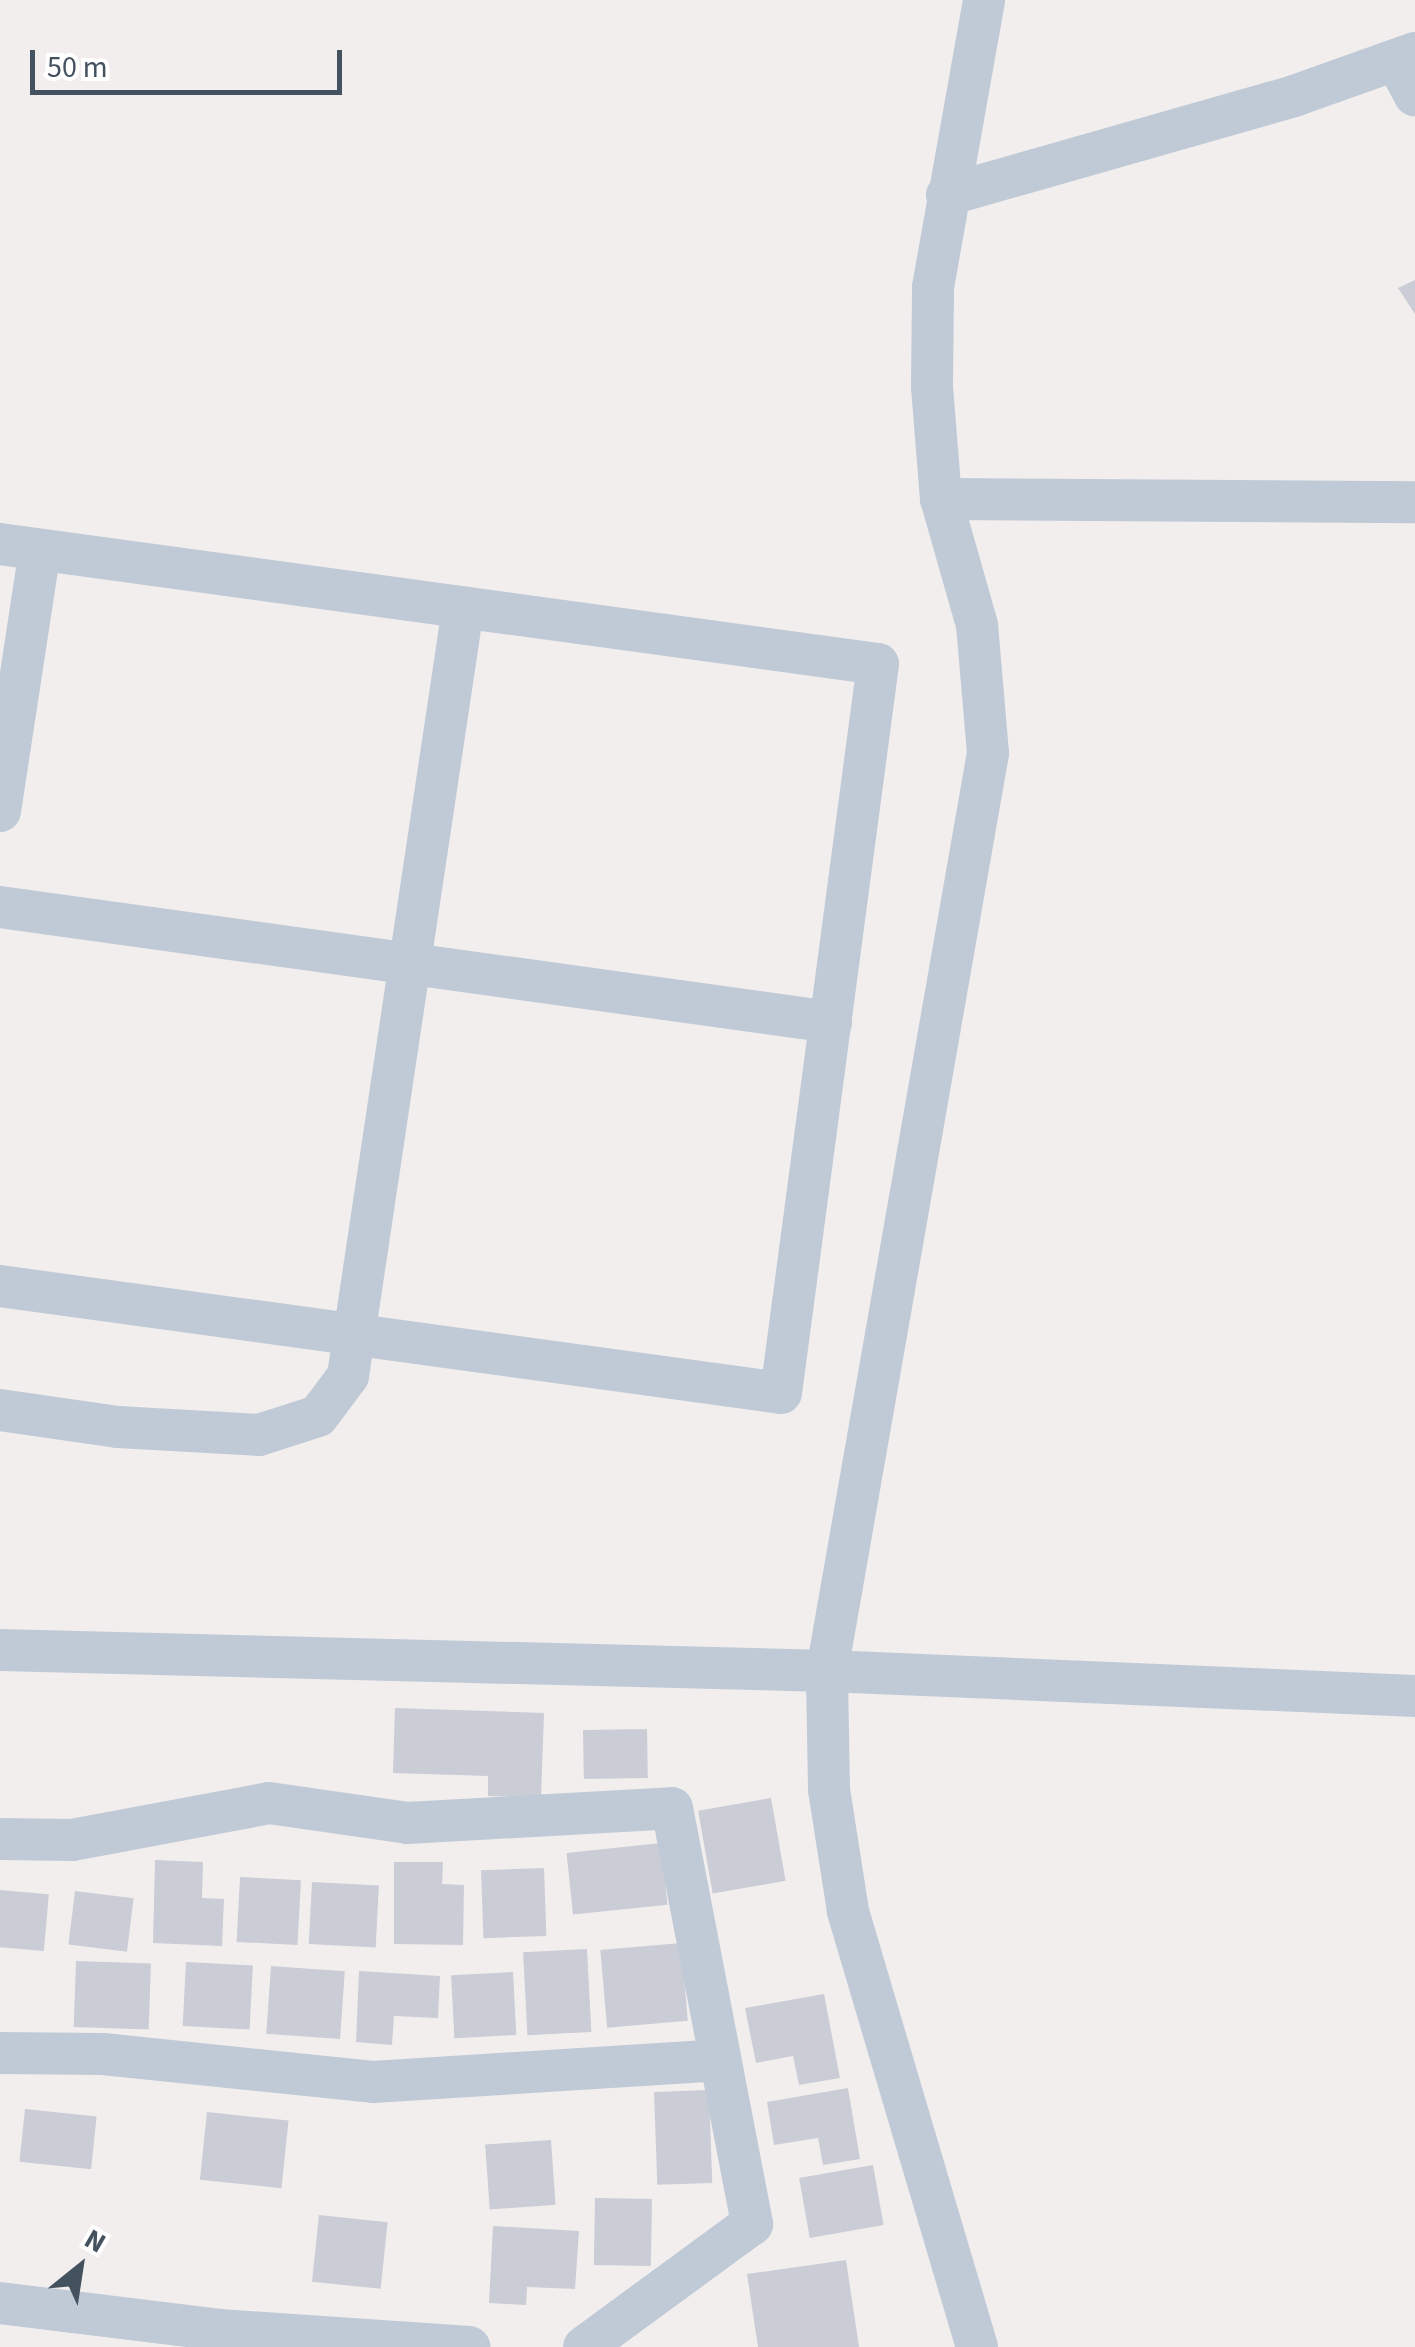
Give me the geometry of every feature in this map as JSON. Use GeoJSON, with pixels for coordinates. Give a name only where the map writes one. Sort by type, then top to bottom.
{"type":"FeatureCollection","features":[{"type":"Feature","properties":{"kind":"street"},"geometry":{"type":"LineString","coordinates":[[977,2347],[848,1911],[829,1790],[826,1672],[988,753],[977,625],[942,498],[933,287],[984,0]]}},
{"type":"Feature","properties":{"kind":"street"},"geometry":{"type":"LineString","coordinates":[[948,195],[1294,96],[1409,70]]}},
{"type":"Feature","properties":{"kind":"street"},"geometry":{"type":"LineString","coordinates":[[942,498],[1415,502]]}},
{"type":"Feature","properties":{"kind":"street"},"geometry":{"type":"LineString","coordinates":[[0,811],[20,547],[878,664],[781,1393],[0,1286]]}},
{"type":"Feature","properties":{"kind":"street"},"geometry":{"type":"LineString","coordinates":[[0,1410],[118,1427],[244,1436],[280,1431],[318,1416],[332,1402],[353,1364],[359,1335],[463,608]]}},
{"type":"Feature","properties":{"kind":"street"},"geometry":{"type":"LineString","coordinates":[[0,907],[831,1022]]}},
{"type":"Feature","properties":{"kind":"street"},"geometry":{"type":"LineString","coordinates":[[0,1650],[826,1672],[1415,1696]]}},
{"type":"Feature","properties":{"kind":"street"},"geometry":{"type":"LineString","coordinates":[[0,1838],[72,1840],[269,1802],[407,1823],[672,1808],[752,2224],[584,2347]]}},
{"type":"Feature","properties":{"kind":"street"},"geometry":{"type":"LineString","coordinates":[[0,2053],[103,2054],[373,2082],[718,2060]]}},
{"type":"Feature","properties":{"kind":"street"},"geometry":{"type":"LineString","coordinates":[[0,2303],[219,2330],[469,2347]]}},
{"type":"Feature","properties":{"kind":"building"},"geometry":{"type":"Polygon","coordinates":[[[1415,280],[1415,314],[1398,288],[1415,280]]]}},
{"type":"Feature","properties":{"kind":"building"},"geometry":{"type":"Polygon","coordinates":[[[395,1708],[544,1713],[541,1798],[488,1796],[488,1776],[393,1773],[395,1708]]]}},
{"type":"Feature","properties":{"kind":"building"},"geometry":{"type":"Polygon","coordinates":[[[647,1729],[648,1778],[584,1779],[583,1730],[647,1729]]]}},
{"type":"Feature","properties":{"kind":"building"},"geometry":{"type":"Polygon","coordinates":[[[771,1798],[786,1881],[713,1894],[698,1811],[771,1798]]]}},
{"type":"Feature","properties":{"kind":"building"},"geometry":{"type":"Polygon","coordinates":[[[661,1843],[667,1905],[573,1915],[567,1853],[661,1843]]]}},
{"type":"Feature","properties":{"kind":"building"},"geometry":{"type":"Polygon","coordinates":[[[155,1860],[203,1862],[202,1898],[224,1899],[222,1946],[153,1943],[155,1860]]]}},
{"type":"Feature","properties":{"kind":"building"},"geometry":{"type":"Polygon","coordinates":[[[394,1862],[443,1862],[442,1884],[464,1885],[463,1945],[394,1944],[394,1862]]]}},
{"type":"Feature","properties":{"kind":"building"},"geometry":{"type":"Polygon","coordinates":[[[544,1868],[546,1936],[483,1938],[481,1870],[544,1868]]]}},
{"type":"Feature","properties":{"kind":"building"},"geometry":{"type":"Polygon","coordinates":[[[240,1877],[301,1880],[298,1945],[237,1942],[240,1877]]]}},
{"type":"Feature","properties":{"kind":"building"},"geometry":{"type":"Polygon","coordinates":[[[312,1882],[379,1886],[376,1947],[309,1944],[312,1882]]]}},
{"type":"Feature","properties":{"kind":"building"},"geometry":{"type":"Polygon","coordinates":[[[0,1890],[49,1894],[44,1951],[0,1947],[0,1890]]]}},
{"type":"Feature","properties":{"kind":"building"},"geometry":{"type":"Polygon","coordinates":[[[75,1891],[134,1898],[127,1952],[68,1945],[75,1891]]]}},
{"type":"Feature","properties":{"kind":"building"},"geometry":{"type":"Polygon","coordinates":[[[681,1943],[688,2021],[607,2028],[600,1950],[681,1943]]]}},
{"type":"Feature","properties":{"kind":"building"},"geometry":{"type":"Polygon","coordinates":[[[587,1949],[591,2032],[527,2035],[523,1952],[587,1949]]]}},
{"type":"Feature","properties":{"kind":"building"},"geometry":{"type":"Polygon","coordinates":[[[76,1961],[151,1964],[149,2030],[74,2027],[76,1961]]]}},
{"type":"Feature","properties":{"kind":"building"},"geometry":{"type":"Polygon","coordinates":[[[186,1962],[253,1966],[250,2029],[183,2026],[186,1962]]]}},
{"type":"Feature","properties":{"kind":"building"},"geometry":{"type":"Polygon","coordinates":[[[271,1966],[345,1971],[340,2039],[266,2034],[271,1966]]]}},
{"type":"Feature","properties":{"kind":"building"},"geometry":{"type":"Polygon","coordinates":[[[359,1971],[440,1976],[438,2018],[394,2016],[392,2045],[356,2042],[359,1971]]]}},
{"type":"Feature","properties":{"kind":"building"},"geometry":{"type":"Polygon","coordinates":[[[513,1972],[516,2035],[454,2038],[451,1975],[513,1972]]]}},
{"type":"Feature","properties":{"kind":"building"},"geometry":{"type":"Polygon","coordinates":[[[824,1994],[840,2078],[799,2085],[793,2056],[756,2063],[745,2008],[824,1994]]]}},
{"type":"Feature","properties":{"kind":"building"},"geometry":{"type":"Polygon","coordinates":[[[848,2088],[860,2159],[823,2165],[818,2138],[774,2145],[767,2102],[848,2088]]]}},
{"type":"Feature","properties":{"kind":"building"},"geometry":{"type":"Polygon","coordinates":[[[709,2090],[712,2183],[657,2185],[654,2092],[709,2090]]]}},
{"type":"Feature","properties":{"kind":"building"},"geometry":{"type":"Polygon","coordinates":[[[25,2109],[97,2117],[91,2169],[19,2162],[25,2109]]]}},
{"type":"Feature","properties":{"kind":"building"},"geometry":{"type":"Polygon","coordinates":[[[207,2112],[289,2121],[281,2188],[200,2180],[207,2112]]]}},
{"type":"Feature","properties":{"kind":"building"},"geometry":{"type":"Polygon","coordinates":[[[551,2140],[556,2205],[490,2209],[485,2145],[551,2140]]]}},
{"type":"Feature","properties":{"kind":"building"},"geometry":{"type":"Polygon","coordinates":[[[873,2165],[884,2225],[810,2238],[799,2178],[873,2165]]]}},
{"type":"Feature","properties":{"kind":"building"},"geometry":{"type":"Polygon","coordinates":[[[595,2198],[652,2199],[651,2266],[594,2265],[595,2198]]]}},
{"type":"Feature","properties":{"kind":"building"},"geometry":{"type":"Polygon","coordinates":[[[319,2215],[388,2222],[381,2289],[312,2282],[319,2215]]]}},
{"type":"Feature","properties":{"kind":"building"},"geometry":{"type":"Polygon","coordinates":[[[493,2226],[579,2231],[575,2289],[527,2287],[526,2305],[489,2303],[493,2226]]]}},
{"type":"Feature","properties":{"kind":"building"},"geometry":{"type":"Polygon","coordinates":[[[846,2260],[859,2347],[758,2347],[747,2274],[846,2260]]]}}]}
